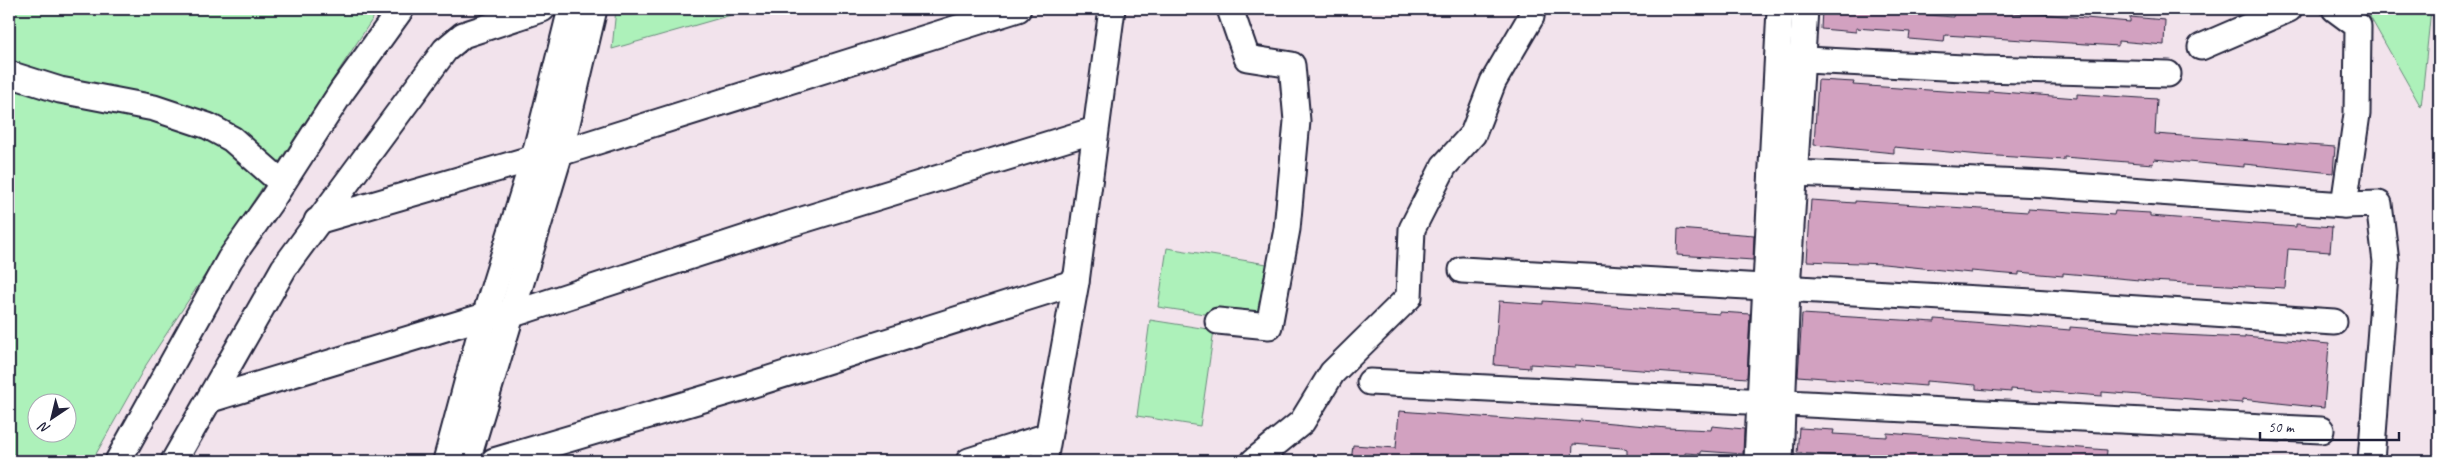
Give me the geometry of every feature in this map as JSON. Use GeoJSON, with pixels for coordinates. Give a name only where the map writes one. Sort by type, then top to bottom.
{"type":"FeatureCollection","features":[{"type":"Feature","properties":{"kind":"street"},"geometry":{"type":"LineString","coordinates":[[118,461],[230,258],[342,91],[401,9]]}},
{"type":"Feature","properties":{"kind":"street"},"geometry":{"type":"LineString","coordinates":[[174,461],[284,268],[445,50],[462,35],[542,9]]}},
{"type":"Feature","properties":{"kind":"street"},"geometry":{"type":"LineString","coordinates":[[446,461],[485,316],[534,158],[571,9]]}},
{"type":"Feature","properties":{"kind":"street"},"geometry":{"type":"LineString","coordinates":[[467,461],[513,314],[560,153],[594,9]]}},
{"type":"Feature","properties":{"kind":"street"},"geometry":{"type":"LineString","coordinates":[[317,221],[534,158],[560,153],[1018,9]]}},
{"type":"Feature","properties":{"kind":"street"},"geometry":{"type":"LineString","coordinates":[[1044,461],[1076,282],[1112,9]]}},
{"type":"Feature","properties":{"kind":"street"},"geometry":{"type":"LineString","coordinates":[[1218,321],[1269,326],[1287,230],[1297,121],[1292,64],[1247,58],[1230,9]]}},
{"type":"Feature","properties":{"kind":"street"},"geometry":{"type":"LineString","coordinates":[[1254,461],[1302,422],[1332,373],[1409,297],[1412,229],[1444,166],[1472,134],[1492,82],[1531,17],[1532,9]]}},
{"type":"Feature","properties":{"kind":"street"},"geometry":{"type":"LineString","coordinates":[[1780,9],[1790,59]]}},
{"type":"Feature","properties":{"kind":"street"},"geometry":{"type":"LineString","coordinates":[[1780,461],[1772,402],[1776,289],[1790,59],[1805,9]]}},
{"type":"Feature","properties":{"kind":"street"},"geometry":{"type":"LineString","coordinates":[[2202,47],[2289,9]]}},
{"type":"Feature","properties":{"kind":"street"},"geometry":{"type":"LineString","coordinates":[[2335,9],[2358,26],[2357,114],[2344,205]]}},
{"type":"Feature","properties":{"kind":"street"},"geometry":{"type":"LineString","coordinates":[[1790,59],[1983,69],[2168,74]]}},
{"type":"Feature","properties":{"kind":"street"},"geometry":{"type":"LineString","coordinates":[[9,74],[60,90],[154,108],[208,126],[232,139],[282,183]]}},
{"type":"Feature","properties":{"kind":"street"},"geometry":{"type":"LineString","coordinates":[[211,399],[485,316],[513,314],[783,226],[1095,130]]}},
{"type":"Feature","properties":{"kind":"street"},"geometry":{"type":"LineString","coordinates":[[1784,173],[2043,184],[2344,205],[2379,204],[2386,262],[2371,461]]}},
{"type":"Feature","properties":{"kind":"street"},"geometry":{"type":"LineString","coordinates":[[1462,270],[2334,322]]}},
{"type":"Feature","properties":{"kind":"street"},"geometry":{"type":"LineString","coordinates":[[494,461],[744,386],[1076,282]]}},
{"type":"Feature","properties":{"kind":"street"},"geometry":{"type":"LineString","coordinates":[[1370,382],[2321,430]]}},
{"type":"Feature","properties":{"kind":"street"},"geometry":{"type":"LineString","coordinates":[[1757,461],[1772,402]]}},
{"type":"Feature","properties":{"kind":"street"},"geometry":{"type":"LineString","coordinates":[[969,461],[1048,436]]}},
{"type":"Feature","properties":{"kind":"green space"},"geometry":{"type":"Polygon","coordinates":[[[9,9],[379,9],[146,365],[92,461],[9,461],[9,9]]]}},
{"type":"Feature","properties":{"kind":"green space"},"geometry":{"type":"Polygon","coordinates":[[[616,9],[752,9],[612,49],[616,9]]]}},
{"type":"Feature","properties":{"kind":"green space"},"geometry":{"type":"Polygon","coordinates":[[[2370,9],[2431,9],[2421,107],[2369,15],[2370,9]]]}},
{"type":"Feature","properties":{"kind":"green space"},"geometry":{"type":"Polygon","coordinates":[[[1167,248],[1267,264],[1258,322],[1158,307],[1167,248]]]}},
{"type":"Feature","properties":{"kind":"green space"},"geometry":{"type":"Polygon","coordinates":[[[1150,320],[1214,330],[1200,426],[1137,416],[1150,320]]]}},
{"type":"Feature","properties":{"kind":"building"},"geometry":{"type":"Polygon","coordinates":[[[1822,9],[1903,9],[1903,13],[1953,17],[1954,11],[2041,14],[2130,22],[2130,17],[2165,20],[2164,45],[2118,41],[2118,46],[1945,35],[1944,42],[1909,39],[1910,32],[1856,28],[1856,32],[1821,29],[1822,9]]]}},
{"type":"Feature","properties":{"kind":"building"},"geometry":{"type":"Polygon","coordinates":[[[1818,80],[1854,82],[1853,85],[1989,94],[1989,91],[2077,98],[2077,94],[2157,99],[2155,134],[2335,147],[2333,173],[2244,164],[2244,167],[2154,159],[2153,164],[2064,157],[2064,160],[1981,155],[1894,147],[1894,153],[1814,145],[1818,80]]]}},
{"type":"Feature","properties":{"kind":"building"},"geometry":{"type":"Polygon","coordinates":[[[1811,200],[2028,212],[2028,209],[2114,215],[2115,211],[2150,213],[2150,216],[2296,227],[2296,224],[2332,227],[2330,252],[2288,249],[2285,288],[2150,281],[2063,273],[2063,276],[2019,272],[2019,275],[1971,271],[1971,273],[1884,264],[1807,261],[1811,200]]]}},
{"type":"Feature","properties":{"kind":"building"},"geometry":{"type":"Polygon","coordinates":[[[1678,229],[1754,235],[1753,260],[1677,255],[1678,229]]]}},
{"type":"Feature","properties":{"kind":"building"},"geometry":{"type":"Polygon","coordinates":[[[1499,301],[1543,304],[1543,301],[1720,314],[1720,312],[1750,314],[1747,378],[1575,365],[1575,367],[1530,364],[1530,368],[1494,365],[1499,301]]]}},
{"type":"Feature","properties":{"kind":"building"},"geometry":{"type":"Polygon","coordinates":[[[1802,314],[1935,322],[1935,319],[2070,330],[2070,327],[2160,334],[2245,338],[2245,336],[2329,344],[2324,408],[2242,399],[2242,403],[2102,392],[2102,396],[2011,389],[2011,392],[1976,389],[1976,385],[1926,381],[1926,386],[1798,376],[1802,314]]]}},
{"type":"Feature","properties":{"kind":"building"},"geometry":{"type":"Polygon","coordinates":[[[1399,411],[1535,421],[1535,419],[1579,422],[1580,420],[1667,428],[1711,430],[1712,426],[1744,429],[1743,454],[1701,451],[1701,454],[1685,453],[1685,461],[1627,461],[1627,450],[1622,448],[1573,444],[1572,461],[1351,461],[1353,445],[1396,448],[1399,411]]]}},
{"type":"Feature","properties":{"kind":"building"},"geometry":{"type":"Polygon","coordinates":[[[1799,428],[1834,430],[1833,434],[1887,437],[1887,433],[2107,450],[2106,461],[1924,461],[1877,457],[1877,461],[1842,459],[1842,456],[1797,453],[1799,428]]]}}]}
